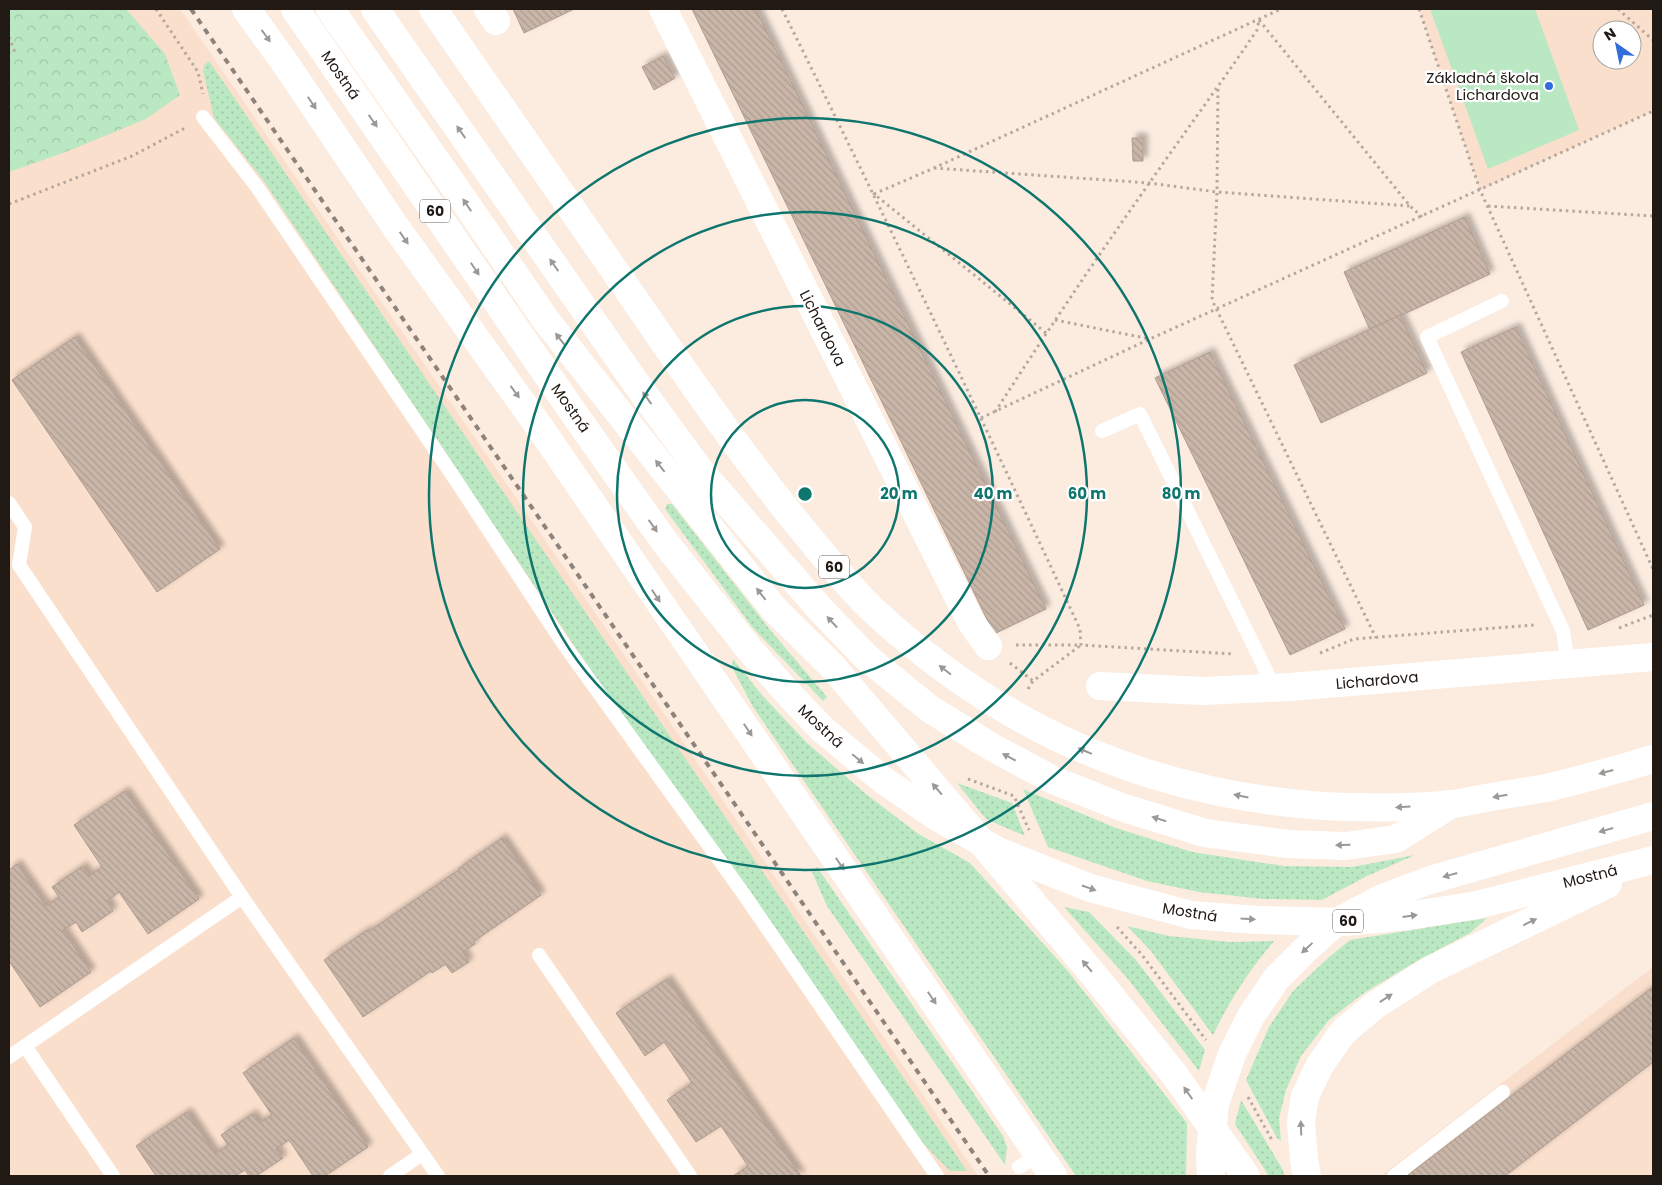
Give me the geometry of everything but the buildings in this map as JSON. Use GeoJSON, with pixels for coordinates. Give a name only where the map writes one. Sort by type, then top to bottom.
{"type":"FeatureCollection","features":[{"type":"Feature","properties":{"kind":"main road"},"geometry":{"type":"LineString","coordinates":[[246,9],[285,63],[395,226],[544,432],[1037,1166]]}},
{"type":"Feature","properties":{"kind":"main road","name":"Mostná"},"geometry":{"type":"LineString","coordinates":[[295,9],[664,541],[750,650],[822,729],[883,780],[937,817],[998,850],[1090,888],[1191,915],[1258,920],[1344,922],[1408,916],[1477,905],[1653,861]]}},
{"type":"Feature","properties":{"kind":"main road"},"geometry":{"type":"LineString","coordinates":[[330,9],[544,319],[775,610],[832,666],[1009,874],[1168,1066],[1246,1176]]}},
{"type":"Feature","properties":{"kind":"main road"},"geometry":{"type":"LineString","coordinates":[[375,9],[633,379],[708,480],[832,666]]}},
{"type":"Feature","properties":{"kind":"main road","name":"60"},"geometry":{"type":"LineString","coordinates":[[433,9],[670,351],[782,504],[828,561],[872,609],[918,648],[964,684],[1019,718],[1070,744],[1136,770],[1247,798],[1314,806],[1383,808],[1452,804],[1548,787],[1653,759]]}},
{"type":"Feature","properties":{"kind":"main road","name":"Lichardova"},"geometry":{"type":"LineString","coordinates":[[663,9],[971,622],[988,646]]}},
{"type":"Feature","properties":{"kind":"main road"},"geometry":{"type":"LineString","coordinates":[[455,310],[575,415],[628,556]]}},
{"type":"Feature","properties":{"kind":"main road"},"geometry":{"type":"LineString","coordinates":[[708,480],[814,602],[866,657],[930,709],[990,746],[1052,780],[1124,808],[1205,833],[1288,844],[1346,846],[1396,839],[1452,804]]}},
{"type":"Feature","properties":{"kind":"main road","name":"Lichardova"},"geometry":{"type":"LineString","coordinates":[[1100,686],[1202,690],[1300,686],[1653,657]]}},
{"type":"Feature","properties":{"kind":"main road"},"geometry":{"type":"LineString","coordinates":[[1211,1176],[1210,1152],[1215,1104],[1232,1054],[1251,1016],[1276,979],[1335,923],[1380,898],[1430,880],[1653,816]]}},
{"type":"Feature","properties":{"kind":"main road"},"geometry":{"type":"LineString","coordinates":[[1307,1176],[1301,1122],[1305,1096],[1320,1065],[1342,1032],[1374,1006],[1430,970],[1653,861]]}},
{"type":"Feature","properties":{"kind":"lane"},"geometry":{"type":"LineString","coordinates":[[203,117],[258,187],[446,465],[565,646],[743,893],[937,1176]]}},
{"type":"Feature","properties":{"kind":"lane"},"geometry":{"type":"LineString","coordinates":[[1502,301],[1427,337],[1563,632],[1568,663]]}},
{"type":"Feature","properties":{"kind":"lane"},"geometry":{"type":"LineString","coordinates":[[1102,431],[1140,414],[1274,687]]}},
{"type":"Feature","properties":{"kind":"lane"},"geometry":{"type":"LineString","coordinates":[[9,504],[25,527],[19,564],[242,897],[438,1176]]}},
{"type":"Feature","properties":{"kind":"lane"},"geometry":{"type":"LineString","coordinates":[[9,1057],[242,897]]}},
{"type":"Feature","properties":{"kind":"lane"},"geometry":{"type":"LineString","coordinates":[[538,955],[690,1176]]}},
{"type":"Feature","properties":{"kind":"lane"},"geometry":{"type":"LineString","coordinates":[[25,1046],[113,1176]]}},
{"type":"Feature","properties":{"kind":"lane"},"geometry":{"type":"LineString","coordinates":[[1394,1176],[1503,1092]]}},
{"type":"Feature","properties":{"kind":"lane"},"geometry":{"type":"LineString","coordinates":[[390,1176],[422,1154]]}},
{"type":"Feature","properties":{"kind":"path"},"geometry":{"type":"LineString","coordinates":[[9,204],[132,156],[203,117],[203,92],[198,72],[156,9]]}},
{"type":"Feature","properties":{"kind":"path"},"geometry":{"type":"LineString","coordinates":[[782,9],[874,194],[981,418],[1080,630],[1081,644]]}},
{"type":"Feature","properties":{"kind":"path"},"geometry":{"type":"LineString","coordinates":[[874,194],[1281,9]]}},
{"type":"Feature","properties":{"kind":"path"},"geometry":{"type":"LineString","coordinates":[[1419,9],[1480,190],[1653,570]]}},
{"type":"Feature","properties":{"kind":"path"},"geometry":{"type":"LineString","coordinates":[[1618,9],[1653,40]]}},
{"type":"Feature","properties":{"kind":"path"},"geometry":{"type":"LineString","coordinates":[[994,412],[1149,183],[1218,89],[1257,30],[1259,20]]}},
{"type":"Feature","properties":{"kind":"path"},"geometry":{"type":"LineString","coordinates":[[1259,20],[1410,206],[1422,217]]}},
{"type":"Feature","properties":{"kind":"path"},"geometry":{"type":"LineString","coordinates":[[9,37],[16,55]]}},
{"type":"Feature","properties":{"kind":"path"},"geometry":{"type":"LineString","coordinates":[[1218,89],[1212,300],[1376,638]]}},
{"type":"Feature","properties":{"kind":"path"},"geometry":{"type":"LineString","coordinates":[[981,418],[1150,339],[1653,111]]}},
{"type":"Feature","properties":{"kind":"path"},"geometry":{"type":"LineString","coordinates":[[934,168],[1149,183],[1216,192],[1410,206]]}},
{"type":"Feature","properties":{"kind":"path"},"geometry":{"type":"LineString","coordinates":[[874,194],[1046,333]]}},
{"type":"Feature","properties":{"kind":"path"},"geometry":{"type":"LineString","coordinates":[[1488,206],[1653,216]]}},
{"type":"Feature","properties":{"kind":"path"},"geometry":{"type":"LineString","coordinates":[[1055,320],[1150,339]]}},
{"type":"Feature","properties":{"kind":"path"},"geometry":{"type":"LineString","coordinates":[[1614,630],[1653,615]]}},
{"type":"Feature","properties":{"kind":"path"},"geometry":{"type":"LineString","coordinates":[[1314,656],[1354,639],[1548,624],[1563,632]]}},
{"type":"Feature","properties":{"kind":"path"},"geometry":{"type":"LineString","coordinates":[[1034,682],[1081,644]]}},
{"type":"Feature","properties":{"kind":"path"},"geometry":{"type":"LineString","coordinates":[[988,646],[1081,644],[1233,654],[1262,662]]}},
{"type":"Feature","properties":{"kind":"path"},"geometry":{"type":"LineString","coordinates":[[965,778],[1014,796],[1031,834]]}},
{"type":"Feature","properties":{"kind":"shaded area"},"geometry":{"type":"Polygon","coordinates":[[[9,9],[180,9],[642,681],[978,1176],[9,1176],[9,9]]]}},
{"type":"Feature","properties":{"kind":"shaded area","name":"Základná škola Lichardova"},"geometry":{"type":"Polygon","coordinates":[[[1419,9],[1653,9],[1653,111],[1480,190],[1419,9]]]}},
{"type":"Feature","properties":{"kind":"shaded area"},"geometry":{"type":"Polygon","coordinates":[[[1653,967],[1653,1176],[1381,1176],[1653,967]]]}},
{"type":"Feature","properties":{"kind":"green space"},"geometry":{"type":"Polygon","coordinates":[[[9,9],[126,9],[165,54],[180,95],[146,119],[63,153],[9,172],[9,9]]]}},
{"type":"Feature","properties":{"kind":"green space"},"geometry":{"type":"Polygon","coordinates":[[[1430,9],[1535,9],[1579,130],[1488,169],[1430,9]]]}},
{"type":"Feature","properties":{"kind":"green space"},"geometry":{"type":"Polygon","coordinates":[[[209,61],[967,1171],[950,1171],[922,1142],[618,711],[264,181],[214,118],[203,70],[205,64],[209,61]]]}},
{"type":"Feature","properties":{"kind":"green space"},"geometry":{"type":"Polygon","coordinates":[[[667,504],[672,504],[771,631],[827,697],[823,701],[753,628],[665,509],[667,504]]]}},
{"type":"Feature","properties":{"kind":"green space"},"geometry":{"type":"Polygon","coordinates":[[[733,659],[762,695],[806,742],[866,794],[917,833],[970,863],[1067,970],[1187,1123],[1186,1176],[1076,1176],[753,707],[732,667],[733,659]]]}},
{"type":"Feature","properties":{"kind":"green space"},"geometry":{"type":"Polygon","coordinates":[[[957,783],[1012,803],[1025,836],[986,819],[957,783]]]}},
{"type":"Feature","properties":{"kind":"green space"},"geometry":{"type":"Polygon","coordinates":[[[1023,789],[1116,828],[1192,852],[1284,866],[1352,867],[1415,855],[1367,876],[1322,900],[1263,899],[1199,892],[1147,881],[1048,847],[1023,789]]]}},
{"type":"Feature","properties":{"kind":"green space"},"geometry":{"type":"Polygon","coordinates":[[[817,867],[1003,1136],[1007,1147],[1005,1165],[827,906],[812,872],[817,867]]]}},
{"type":"Feature","properties":{"kind":"green space"},"geometry":{"type":"Polygon","coordinates":[[[1064,907],[1089,912],[1136,960],[1205,1050],[1199,1071],[1128,979],[1064,907]]]}},
{"type":"Feature","properties":{"kind":"green space"},"geometry":{"type":"Polygon","coordinates":[[[1487,918],[1470,933],[1417,961],[1364,993],[1329,1020],[1301,1056],[1286,1090],[1279,1118],[1281,1141],[1277,1138],[1246,1080],[1269,1027],[1293,991],[1350,940],[1487,918]]]}},
{"type":"Feature","properties":{"kind":"green space"},"geometry":{"type":"Polygon","coordinates":[[[1127,926],[1169,936],[1230,942],[1274,941],[1240,986],[1213,1035],[1151,951],[1127,926]]]}},
{"type":"Feature","properties":{"kind":"green space"},"geometry":{"type":"Polygon","coordinates":[[[1241,1100],[1283,1170],[1284,1176],[1269,1176],[1235,1124],[1241,1100]]]}},
{"type":"Feature","properties":{"kind":"railway"},"geometry":{"type":"LineString","coordinates":[[191,9],[989,1176]]}},
{"type":"Feature","properties":{"kind":"place","name":"Základná škola Lichardova"},"geometry":{"type":"Point","coordinates":[1549,86]}}]}
